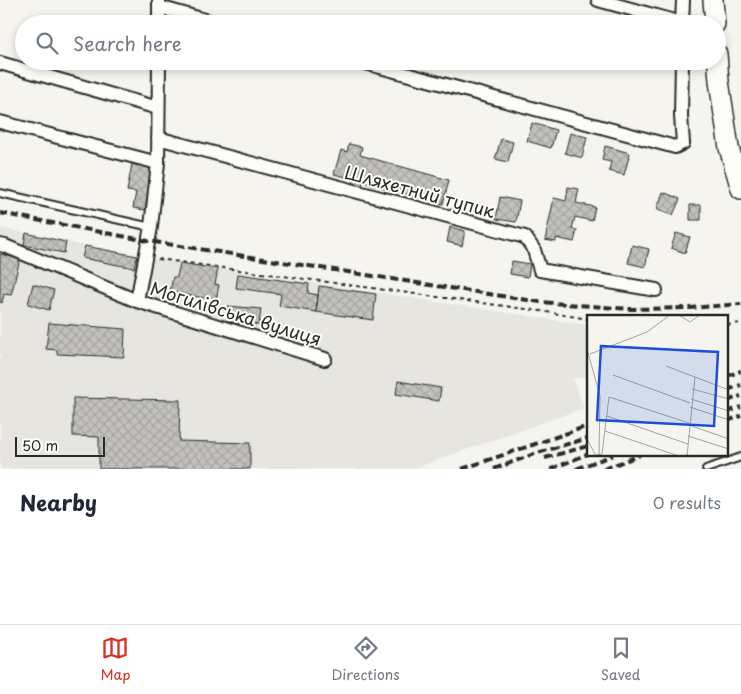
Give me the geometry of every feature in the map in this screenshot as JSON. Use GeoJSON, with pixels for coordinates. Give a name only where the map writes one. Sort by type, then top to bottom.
{"type":"FeatureCollection","features":[{"type":"Feature","properties":{"kind":"main road"},"geometry":{"type":"LineString","coordinates":[[714,0],[715,15]]}},
{"type":"Feature","properties":{"kind":"main road"},"geometry":{"type":"LineString","coordinates":[[718,70],[729,148],[741,189]]}},
{"type":"Feature","properties":{"kind":"street"},"geometry":{"type":"LineString","coordinates":[[598,0],[650,15]]}},
{"type":"Feature","properties":{"kind":"street"},"geometry":{"type":"LineString","coordinates":[[682,15],[683,0]]}},
{"type":"Feature","properties":{"kind":"street"},"geometry":{"type":"LineString","coordinates":[[159,4],[192,15]]}},
{"type":"Feature","properties":{"kind":"street"},"geometry":{"type":"LineString","coordinates":[[0,63],[15,67]]}},
{"type":"Feature","properties":{"kind":"street"},"geometry":{"type":"LineString","coordinates":[[25,70],[158,108]]}},
{"type":"Feature","properties":{"kind":"street","name":"Могилівська вулиця"},"geometry":{"type":"LineString","coordinates":[[137,301],[151,227],[158,164],[159,70]]}},
{"type":"Feature","properties":{"kind":"street"},"geometry":{"type":"LineString","coordinates":[[391,70],[675,147],[683,143],[681,116],[682,70]]}},
{"type":"Feature","properties":{"kind":"street"},"geometry":{"type":"LineString","coordinates":[[0,122],[158,164]]}},
{"type":"Feature","properties":{"kind":"street","name":"Шляхетний тупик"},"geometry":{"type":"LineString","coordinates":[[158,138],[525,237],[534,250],[540,270],[656,290]]}},
{"type":"Feature","properties":{"kind":"street","name":"Могилівська вулиця"},"geometry":{"type":"LineString","coordinates":[[0,245],[137,301],[326,359]]}},
{"type":"Feature","properties":{"kind":"lane"},"geometry":{"type":"LineString","coordinates":[[0,193],[151,227]]}},
{"type":"Feature","properties":{"kind":"lane"},"geometry":{"type":"LineString","coordinates":[[706,469],[741,456]]}},
{"type":"Feature","properties":{"kind":"path"},"geometry":{"type":"LineString","coordinates":[[146,257],[587,319]]}},
{"type":"Feature","properties":{"kind":"path"},"geometry":{"type":"LineString","coordinates":[[728,325],[741,323]]}},
{"type":"Feature","properties":{"kind":"shaded area"},"geometry":{"type":"Polygon","coordinates":[[[0,228],[146,257],[587,325],[587,376],[573,379],[584,408],[412,469],[0,469],[0,228]]]}},
{"type":"Feature","properties":{"kind":"building"},"geometry":{"type":"Polygon","coordinates":[[[532,123],[556,130],[551,148],[527,141],[532,123]]]}},
{"type":"Feature","properties":{"kind":"building"},"geometry":{"type":"Polygon","coordinates":[[[570,133],[587,137],[582,158],[565,153],[570,133]]]}},
{"type":"Feature","properties":{"kind":"building"},"geometry":{"type":"Polygon","coordinates":[[[501,139],[513,142],[508,162],[495,159],[501,139]]]}},
{"type":"Feature","properties":{"kind":"building"},"geometry":{"type":"Polygon","coordinates":[[[349,144],[362,147],[360,155],[449,180],[443,204],[363,182],[362,186],[353,184],[354,179],[334,174],[341,150],[347,152],[349,144]]]}},
{"type":"Feature","properties":{"kind":"building"},"geometry":{"type":"Polygon","coordinates":[[[605,146],[630,153],[624,175],[609,171],[611,162],[602,160],[605,146]]]}},
{"type":"Feature","properties":{"kind":"building"},"geometry":{"type":"Polygon","coordinates":[[[132,164],[152,168],[145,210],[133,208],[136,192],[127,191],[132,164]]]}},
{"type":"Feature","properties":{"kind":"building"},"geometry":{"type":"Polygon","coordinates":[[[568,187],[579,189],[576,203],[595,207],[592,221],[575,217],[572,229],[577,230],[574,242],[556,238],[556,242],[545,240],[554,198],[566,201],[568,187]]]}},
{"type":"Feature","properties":{"kind":"building"},"geometry":{"type":"Polygon","coordinates":[[[663,192],[680,199],[673,215],[657,209],[663,192]]]}},
{"type":"Feature","properties":{"kind":"building"},"geometry":{"type":"Polygon","coordinates":[[[500,197],[520,201],[516,222],[496,219],[500,197]]]}},
{"type":"Feature","properties":{"kind":"building"},"geometry":{"type":"Polygon","coordinates":[[[690,205],[701,205],[701,220],[690,220],[690,205]]]}},
{"type":"Feature","properties":{"kind":"building"},"geometry":{"type":"Polygon","coordinates":[[[450,227],[465,231],[462,246],[447,242],[450,227]]]}},
{"type":"Feature","properties":{"kind":"building"},"geometry":{"type":"Polygon","coordinates":[[[26,233],[66,242],[64,253],[24,245],[26,233]]]}},
{"type":"Feature","properties":{"kind":"building"},"geometry":{"type":"Polygon","coordinates":[[[676,233],[690,237],[685,253],[671,248],[676,233]]]}},
{"type":"Feature","properties":{"kind":"building"},"geometry":{"type":"Polygon","coordinates":[[[632,245],[649,249],[645,267],[628,263],[632,245]]]}},
{"type":"Feature","properties":{"kind":"building"},"geometry":{"type":"Polygon","coordinates":[[[85,246],[137,256],[134,268],[82,258],[85,246]]]}},
{"type":"Feature","properties":{"kind":"building"},"geometry":{"type":"Polygon","coordinates":[[[0,254],[20,259],[11,295],[4,294],[2,303],[0,302],[0,254]]]}},
{"type":"Feature","properties":{"kind":"building"},"geometry":{"type":"Polygon","coordinates":[[[512,261],[530,264],[528,277],[510,274],[512,261]]]}},
{"type":"Feature","properties":{"kind":"building"},"geometry":{"type":"Polygon","coordinates":[[[180,263],[218,269],[215,284],[219,285],[216,300],[170,292],[173,277],[177,277],[180,263]]]}},
{"type":"Feature","properties":{"kind":"building"},"geometry":{"type":"Polygon","coordinates":[[[238,274],[309,284],[308,293],[318,295],[316,312],[279,306],[281,294],[236,288],[238,274]]]}},
{"type":"Feature","properties":{"kind":"building"},"geometry":{"type":"Polygon","coordinates":[[[33,284],[54,290],[49,310],[28,304],[33,284]]]}},
{"type":"Feature","properties":{"kind":"building"},"geometry":{"type":"Polygon","coordinates":[[[319,286],[376,294],[373,320],[316,312],[319,286]]]}},
{"type":"Feature","properties":{"kind":"building"},"geometry":{"type":"Polygon","coordinates":[[[228,306],[261,309],[259,325],[227,322],[228,306]]]}},
{"type":"Feature","properties":{"kind":"building"},"geometry":{"type":"Polygon","coordinates":[[[49,323],[125,329],[124,357],[57,354],[57,350],[46,349],[49,323]]]}},
{"type":"Feature","properties":{"kind":"building"},"geometry":{"type":"Polygon","coordinates":[[[398,381],[441,388],[439,401],[396,394],[398,381]]]}},
{"type":"Feature","properties":{"kind":"building"},"geometry":{"type":"Polygon","coordinates":[[[73,398],[180,400],[179,441],[250,443],[250,469],[99,469],[99,437],[73,436],[73,398]]]}},
{"type":"Feature","properties":{"kind":"railway"},"geometry":{"type":"LineString","coordinates":[[0,213],[148,241],[540,302],[630,309],[690,308],[741,304]]}},
{"type":"Feature","properties":{"kind":"railway"},"geometry":{"type":"LineString","coordinates":[[728,376],[741,371]]}},
{"type":"Feature","properties":{"kind":"railway"},"geometry":{"type":"LineString","coordinates":[[728,390],[741,385]]}},
{"type":"Feature","properties":{"kind":"railway"},"geometry":{"type":"LineString","coordinates":[[728,401],[741,396]]}},
{"type":"Feature","properties":{"kind":"railway"},"geometry":{"type":"LineString","coordinates":[[728,412],[741,407]]}},
{"type":"Feature","properties":{"kind":"railway"},"geometry":{"type":"LineString","coordinates":[[728,421],[741,416]]}},
{"type":"Feature","properties":{"kind":"railway"},"geometry":{"type":"LineString","coordinates":[[462,469],[587,426]]}},
{"type":"Feature","properties":{"kind":"railway"},"geometry":{"type":"LineString","coordinates":[[494,469],[534,454],[587,438]]}},
{"type":"Feature","properties":{"kind":"railway"},"geometry":{"type":"LineString","coordinates":[[545,458],[587,446]]}},
{"type":"Feature","properties":{"kind":"railway"},"geometry":{"type":"LineString","coordinates":[[551,469],[587,454]]}},
{"type":"Feature","properties":{"kind":"railway"},"geometry":{"type":"LineString","coordinates":[[576,469],[608,457]]}},
{"type":"Feature","properties":{"kind":"railway"},"geometry":{"type":"LineString","coordinates":[[604,469],[635,457]]}}]}
